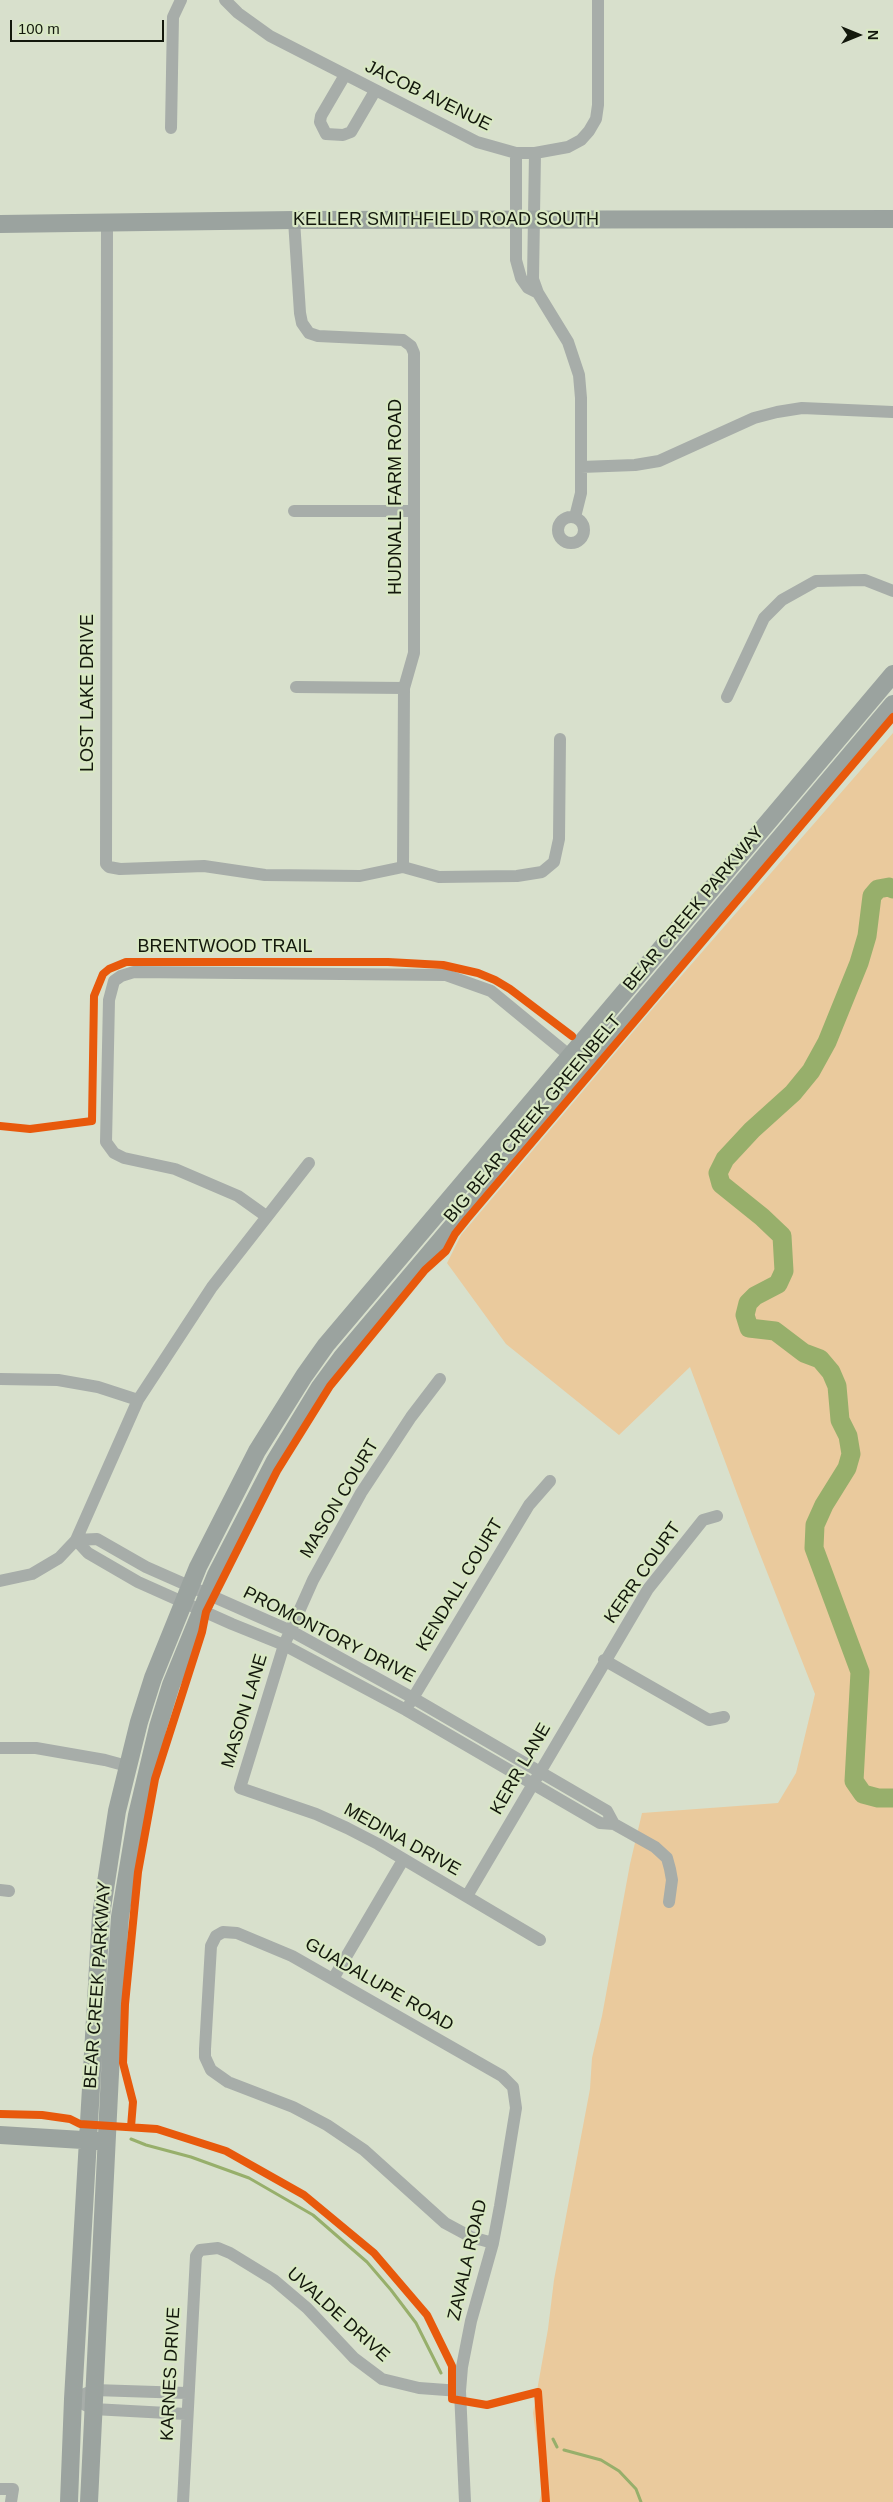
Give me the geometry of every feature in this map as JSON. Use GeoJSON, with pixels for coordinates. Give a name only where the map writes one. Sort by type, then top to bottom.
{"type":"FeatureCollection","features":[{"type":"Feature","properties":{"kind":"main road","name":"KELLER SMITHFIELD ROAD SOUTH"},"geometry":{"type":"LineString","coordinates":[[0,224],[294,220],[893,219]]}},
{"type":"Feature","properties":{"kind":"main road","name":"BEAR CREEK PARKWAY"},"geometry":{"type":"LineString","coordinates":[[69,2502],[100,1915],[117,1811],[127,1766],[152,1678],[187,1594],[215,1532],[249,1466],[304,1376],[358,1305],[893,674]]}},
{"type":"Feature","properties":{"kind":"main road","name":"BEAR CREEK PARKWAY"},"geometry":{"type":"LineString","coordinates":[[89,2502],[120,1917],[137,1815],[161,1719],[205,1602],[232,1540],[275,1461],[320,1387],[342,1357],[893,704]]}},
{"type":"Feature","properties":{"kind":"main road"},"geometry":{"type":"LineString","coordinates":[[0,2135],[107,2141]]}},
{"type":"Feature","properties":{"kind":"street"},"geometry":{"type":"LineString","coordinates":[[171,128],[173,17],[181,0]]}},
{"type":"Feature","properties":{"kind":"street","name":"JACOB AVENUE"},"geometry":{"type":"LineString","coordinates":[[226,0],[238,13],[270,36],[477,142],[516,153],[536,153],[568,147],[581,140],[596,119],[598,105],[598,0]]}},
{"type":"Feature","properties":{"kind":"street"},"geometry":{"type":"LineString","coordinates":[[344,75],[321,116],[320,122],[326,134],[343,136],[351,132],[375,91]]}},
{"type":"Feature","properties":{"kind":"street"},"geometry":{"type":"LineString","coordinates":[[516,153],[516,260],[521,278],[528,288],[538,293]]}},
{"type":"Feature","properties":{"kind":"street"},"geometry":{"type":"LineString","coordinates":[[536,153],[534,279],[538,293],[568,342],[578,375],[581,398],[581,493],[575,517]]}},
{"type":"Feature","properties":{"kind":"street","name":"HUDNALL FARM ROAD"},"geometry":{"type":"LineString","coordinates":[[294,220],[300,314],[302,323],[309,332],[318,336],[402,340],[411,346],[414,354],[412,511],[414,653],[404,688],[402,867]]}},
{"type":"Feature","properties":{"kind":"street","name":"LOST LAKE DRIVE"},"geometry":{"type":"LineString","coordinates":[[107,223],[106,864],[109,867],[120,869],[204,866],[265,875],[360,876],[402,867]]}},
{"type":"Feature","properties":{"kind":"street"},"geometry":{"type":"LineString","coordinates":[[581,468],[635,465],[659,461],[754,418],[777,412],[802,408],[893,412]]}},
{"type":"Feature","properties":{"kind":"street"},"geometry":{"type":"LineString","coordinates":[[294,511],[412,511]]}},
{"type":"Feature","properties":{"kind":"street"},"geometry":{"type":"LineString","coordinates":[[727,697],[764,618],[782,600],[816,581],[864,580],[893,591]]}},
{"type":"Feature","properties":{"kind":"street"},"geometry":{"type":"LineString","coordinates":[[296,687],[404,688]]}},
{"type":"Feature","properties":{"kind":"street"},"geometry":{"type":"LineString","coordinates":[[402,867],[439,877],[517,876],[542,872],[554,862],[559,839],[560,739]]}},
{"type":"Feature","properties":{"kind":"street"},"geometry":{"type":"LineString","coordinates":[[266,1216],[238,1196],[175,1169],[124,1158],[114,1153],[106,1142],[109,1000],[114,981],[121,976],[134,972],[446,975],[492,991],[570,1056]]}},
{"type":"Feature","properties":{"kind":"street"},"geometry":{"type":"LineString","coordinates":[[0,1581],[32,1574],[59,1558],[76,1540],[138,1400],[212,1287],[266,1216],[309,1164]]}},
{"type":"Feature","properties":{"kind":"street"},"geometry":{"type":"LineString","coordinates":[[0,1379],[58,1380],[98,1387],[138,1400]]}},
{"type":"Feature","properties":{"kind":"street","name":"MASON COURT"},"geometry":{"type":"LineString","coordinates":[[284,1645],[313,1580],[361,1493],[411,1417],[440,1380]]}},
{"type":"Feature","properties":{"kind":"street","name":"KENDALL COURT"},"geometry":{"type":"LineString","coordinates":[[406,1710],[529,1505],[550,1481]]}},
{"type":"Feature","properties":{"kind":"street","name":"KERR COURT"},"geometry":{"type":"LineString","coordinates":[[604,1660],[648,1589],[703,1520],[717,1516]]}},
{"type":"Feature","properties":{"kind":"street","name":"PROMONTORY DRIVE"},"geometry":{"type":"LineString","coordinates":[[76,1540],[98,1539],[187,1594],[205,1602],[248,1612],[291,1631],[413,1698],[607,1811],[614,1824]]}},
{"type":"Feature","properties":{"kind":"street","name":"PROMONTORY DRIVE"},"geometry":{"type":"LineString","coordinates":[[76,1540],[88,1553],[138,1582],[187,1594]]}},
{"type":"Feature","properties":{"kind":"street"},"geometry":{"type":"LineString","coordinates":[[138,1582],[146,1567]]}},
{"type":"Feature","properties":{"kind":"street","name":"PROMONTORY DRIVE"},"geometry":{"type":"LineString","coordinates":[[205,1602],[242,1628],[284,1645],[406,1710],[600,1823],[614,1824],[655,1847],[667,1858],[672,1880],[669,1902]]}},
{"type":"Feature","properties":{"kind":"street"},"geometry":{"type":"LineString","coordinates":[[242,1628],[248,1612]]}},
{"type":"Feature","properties":{"kind":"street","name":"MASON LANE"},"geometry":{"type":"LineString","coordinates":[[240,1788],[284,1645]]}},
{"type":"Feature","properties":{"kind":"street"},"geometry":{"type":"LineString","coordinates":[[604,1660],[709,1720],[724,1717]]}},
{"type":"Feature","properties":{"kind":"street","name":"KERR LANE"},"geometry":{"type":"LineString","coordinates":[[467,1896],[534,1784],[604,1660]]}},
{"type":"Feature","properties":{"kind":"street"},"geometry":{"type":"LineString","coordinates":[[0,1748],[36,1748],[105,1760],[127,1766]]}},
{"type":"Feature","properties":{"kind":"street","name":"MEDINA DRIVE"},"geometry":{"type":"LineString","coordinates":[[240,1788],[316,1814],[347,1828],[540,1940]]}},
{"type":"Feature","properties":{"kind":"street"},"geometry":{"type":"LineString","coordinates":[[333,1979],[403,1860]]}},
{"type":"Feature","properties":{"kind":"street","name":"GUADALUPE ROAD"},"geometry":{"type":"LineString","coordinates":[[493,2243],[471,2237],[445,2223],[380,2163],[327,2125],[293,2108],[217,2076],[207,2064],[205,2049],[211,1946],[213,1940],[220,1932],[237,1934],[273,1947],[333,1979],[502,2076],[513,2087]]}},
{"type":"Feature","properties":{"kind":"street","name":"ZAVALA ROAD"},"geometry":{"type":"LineString","coordinates":[[465,2502],[460,2391],[470,2321],[493,2243],[516,2108],[513,2087]]}},
{"type":"Feature","properties":{"kind":"street","name":"UVALDE DRIVE"},"geometry":{"type":"LineString","coordinates":[[200,2250],[209,2247],[230,2253],[274,2280],[308,2308],[354,2358],[382,2379],[419,2388],[460,2391]]}},
{"type":"Feature","properties":{"kind":"street","name":"KARNES DRIVE"},"geometry":{"type":"LineString","coordinates":[[183,2502],[187,2393],[196,2256],[200,2250]]}},
{"type":"Feature","properties":{"kind":"street"},"geometry":{"type":"LineString","coordinates":[[73,2399],[94,2390],[187,2393]]}},
{"type":"Feature","properties":{"kind":"street"},"geometry":{"type":"LineString","coordinates":[[73,2399],[93,2410],[186,2414]]}},
{"type":"Feature","properties":{"kind":"street"},"geometry":{"type":"LineString","coordinates":[[6,2489],[11,2502]]}},
{"type":"Feature","properties":{"kind":"shaded area"},"geometry":{"type":"Polygon","coordinates":[[[893,733],[893,2502],[539,2502],[543,2487],[533,2413],[548,2329],[554,2280],[590,2089],[592,2058],[602,2016],[630,1864],[642,1813],[778,1803],[796,1773],[815,1694],[752,1534],[690,1367],[619,1435],[506,1344],[447,1263],[461,1235],[655,1006],[893,733]]]}},
{"type":"Feature","properties":{"kind":"waterway"},"geometry":{"type":"LineString","coordinates":[[893,889],[889,887],[878,889],[872,896],[867,936],[859,963],[827,1042],[811,1071],[793,1093],[752,1130],[725,1159],[718,1173],[721,1184],[782,1236],[784,1271],[778,1284],[755,1296],[748,1303],[745,1315],[749,1328],[775,1331],[804,1353],[820,1359],[831,1372],[837,1386],[840,1420],[848,1436],[851,1454],[847,1468],[824,1505],[815,1525],[814,1548],[860,1672],[854,1781],[863,1794],[878,1798],[893,1798]]}},
{"type":"Feature","properties":{"kind":"waterway"},"geometry":{"type":"LineString","coordinates":[[131,2139],[191,2157],[249,2178],[313,2215],[367,2262],[391,2290],[416,2323],[441,2373]]}},
{"type":"Feature","properties":{"kind":"waterway"},"geometry":{"type":"LineString","coordinates":[[553,2439],[557,2447]]}},
{"type":"Feature","properties":{"kind":"waterway"},"geometry":{"type":"LineString","coordinates":[[564,2450],[601,2460],[619,2471],[636,2489],[641,2502]]}},
{"type":"Feature","properties":{"kind":"cycle path","name":"BIG BEAR CREEK GREENBELT"},"geometry":{"type":"LineString","coordinates":[[131,2127],[133,2102],[123,2063],[125,2004],[138,1872],[155,1779],[202,1632],[206,1612],[277,1471],[330,1386],[425,1270],[446,1251],[455,1234],[467,1219],[893,717]]}},
{"type":"Feature","properties":{"kind":"cycle path","name":"BRENTWOOD TRAIL"},"geometry":{"type":"LineString","coordinates":[[0,1126],[30,1129],[92,1121],[94,996],[103,974],[109,969],[126,962],[388,962],[443,965],[478,973],[495,980],[510,989],[572,1036]]}},
{"type":"Feature","properties":{"kind":"cycle path"},"geometry":{"type":"LineString","coordinates":[[0,2114],[42,2115],[70,2119],[80,2124],[157,2129],[226,2151],[304,2195],[374,2253],[427,2315],[452,2366],[452,2399],[487,2405],[538,2392],[546,2502]]}}]}
